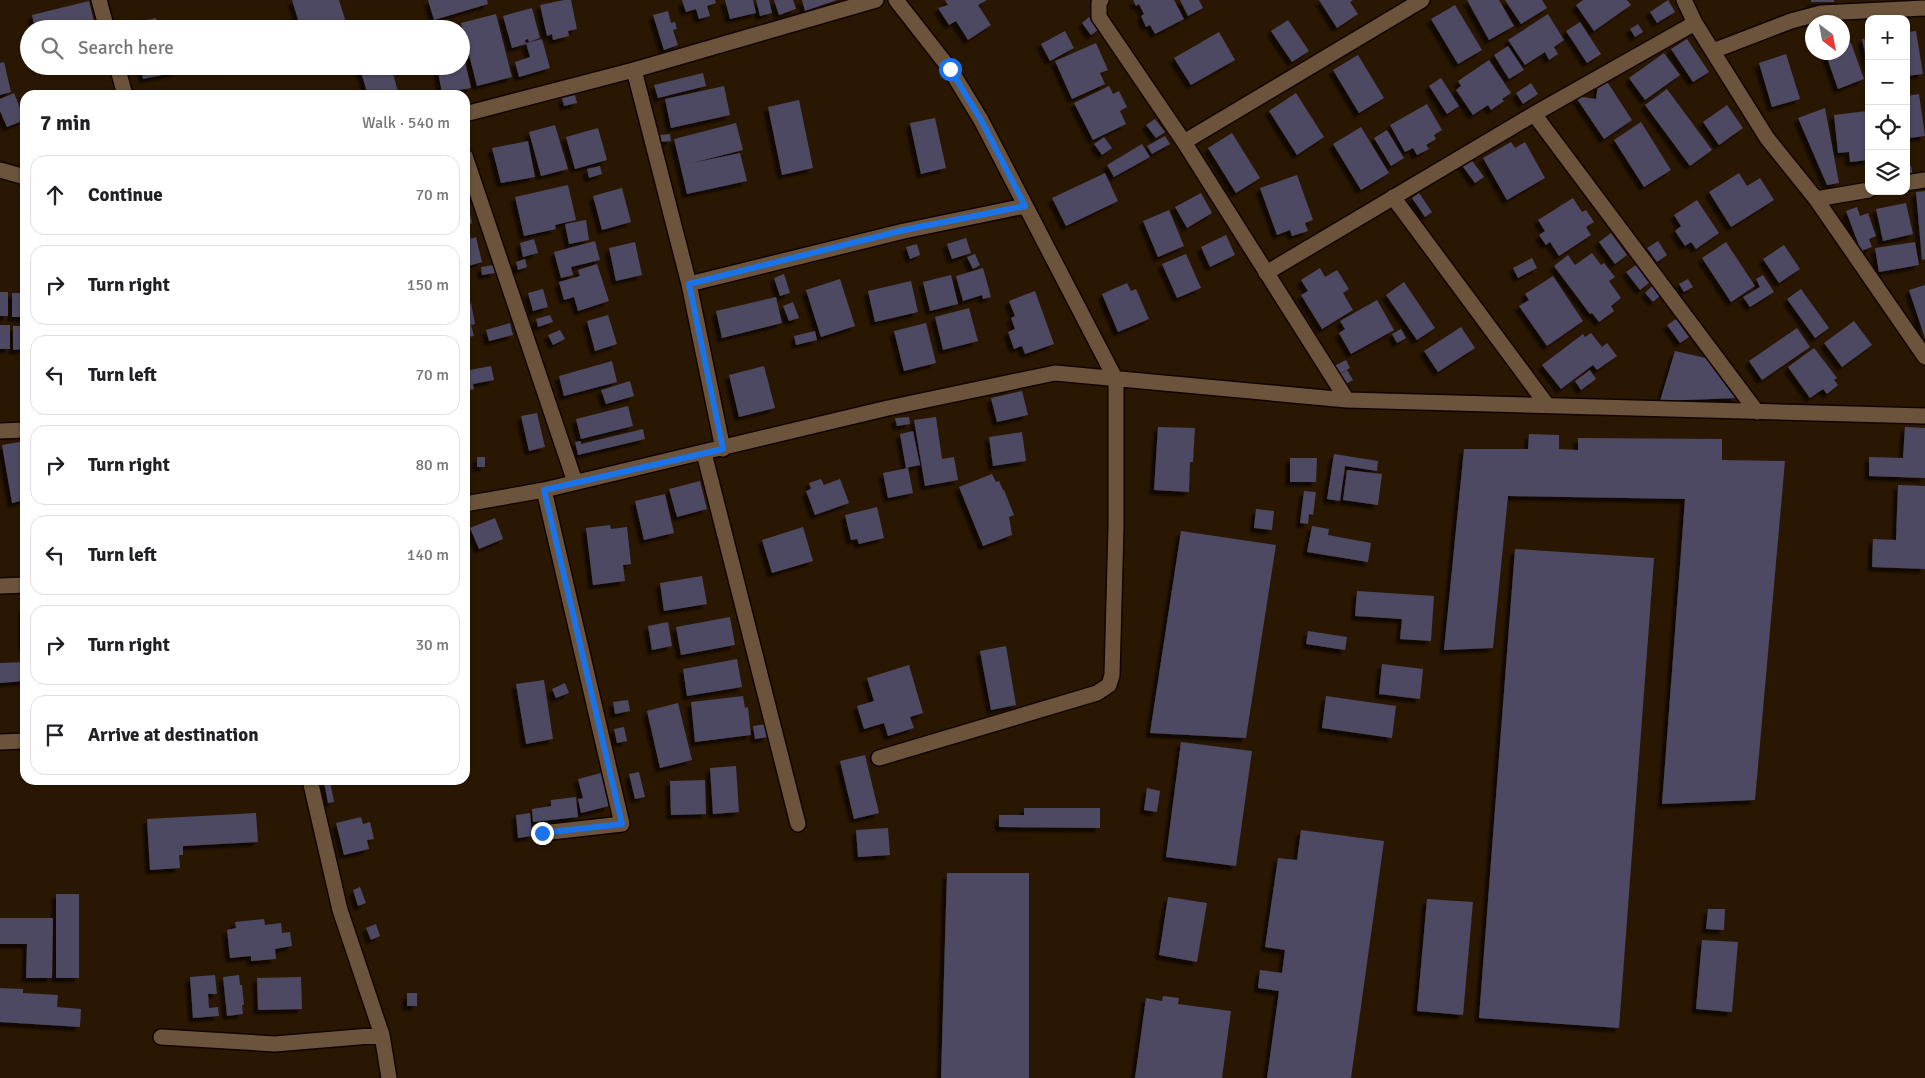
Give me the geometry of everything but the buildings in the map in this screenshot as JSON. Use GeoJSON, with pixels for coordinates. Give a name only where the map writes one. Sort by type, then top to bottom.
{"type":"FeatureCollection","features":[{"type":"Feature","properties":{"kind":"street"},"geometry":{"type":"LineString","coordinates":[[102,0],[105,20]]}},
{"type":"Feature","properties":{"kind":"street"},"geometry":{"type":"LineString","coordinates":[[470,113],[634,70],[876,0]]}},
{"type":"Feature","properties":{"kind":"street"},"geometry":{"type":"LineString","coordinates":[[879,758],[1097,693],[1109,685],[1112,675],[1116,527],[1116,380],[981,120],[950,69],[896,0]]}},
{"type":"Feature","properties":{"kind":"street"},"geometry":{"type":"LineString","coordinates":[[1101,0],[1099,3],[1099,17],[1184,142],[1347,400]]}},
{"type":"Feature","properties":{"kind":"street"},"geometry":{"type":"LineString","coordinates":[[1184,142],[1422,0]]}},
{"type":"Feature","properties":{"kind":"street"},"geometry":{"type":"LineString","coordinates":[[1684,0],[1695,23],[1767,138],[1816,199],[1925,357]]}},
{"type":"Feature","properties":{"kind":"street"},"geometry":{"type":"LineString","coordinates":[[1713,51],[1791,21],[1821,13],[1925,8]]}},
{"type":"Feature","properties":{"kind":"street"},"geometry":{"type":"LineString","coordinates":[[1266,273],[1534,114],[1695,23]]}},
{"type":"Feature","properties":{"kind":"street"},"geometry":{"type":"LineString","coordinates":[[634,70],[689,284],[723,449]]}},
{"type":"Feature","properties":{"kind":"street"},"geometry":{"type":"LineString","coordinates":[[119,75],[124,90]]}},
{"type":"Feature","properties":{"kind":"street"},"geometry":{"type":"LineString","coordinates":[[1534,114],[1758,412]]}},
{"type":"Feature","properties":{"kind":"street"},"geometry":{"type":"LineString","coordinates":[[0,170],[20,176]]}},
{"type":"Feature","properties":{"kind":"street"},"geometry":{"type":"LineString","coordinates":[[470,171],[575,482]]}},
{"type":"Feature","properties":{"kind":"street"},"geometry":{"type":"LineString","coordinates":[[1910,182],[1925,180]]}},
{"type":"Feature","properties":{"kind":"street"},"geometry":{"type":"LineString","coordinates":[[1816,199],[1865,191]]}},
{"type":"Feature","properties":{"kind":"street"},"geometry":{"type":"LineString","coordinates":[[1393,197],[1547,405]]}},
{"type":"Feature","properties":{"kind":"street"},"geometry":{"type":"LineString","coordinates":[[689,284],[904,230],[1025,206]]}},
{"type":"Feature","properties":{"kind":"street"},"geometry":{"type":"LineString","coordinates":[[470,503],[544,490],[723,449],[888,408],[1055,373],[1078,373],[1116,380],[1347,400],[1925,416]]}},
{"type":"Feature","properties":{"kind":"street"},"geometry":{"type":"LineString","coordinates":[[0,431],[20,430]]}},
{"type":"Feature","properties":{"kind":"street"},"geometry":{"type":"LineString","coordinates":[[704,453],[798,824]]}},
{"type":"Feature","properties":{"kind":"street"},"geometry":{"type":"LineString","coordinates":[[542,833],[622,824],[544,490]]}},
{"type":"Feature","properties":{"kind":"street"},"geometry":{"type":"LineString","coordinates":[[0,586],[20,585]]}},
{"type":"Feature","properties":{"kind":"street"},"geometry":{"type":"LineString","coordinates":[[0,742],[20,741]]}},
{"type":"Feature","properties":{"kind":"street"},"geometry":{"type":"LineString","coordinates":[[311,785],[340,910],[382,1035],[389,1078]]}},
{"type":"Feature","properties":{"kind":"street"},"geometry":{"type":"LineString","coordinates":[[160,1037],[275,1044],[382,1035]]}},
{"type":"Feature","properties":{"kind":"route"},"geometry":{"type":"LineString","coordinates":[[542,833],[622,824],[544,490],[723,449],[689,284],[904,230],[1025,206],[981,120],[950,69]]}}]}
